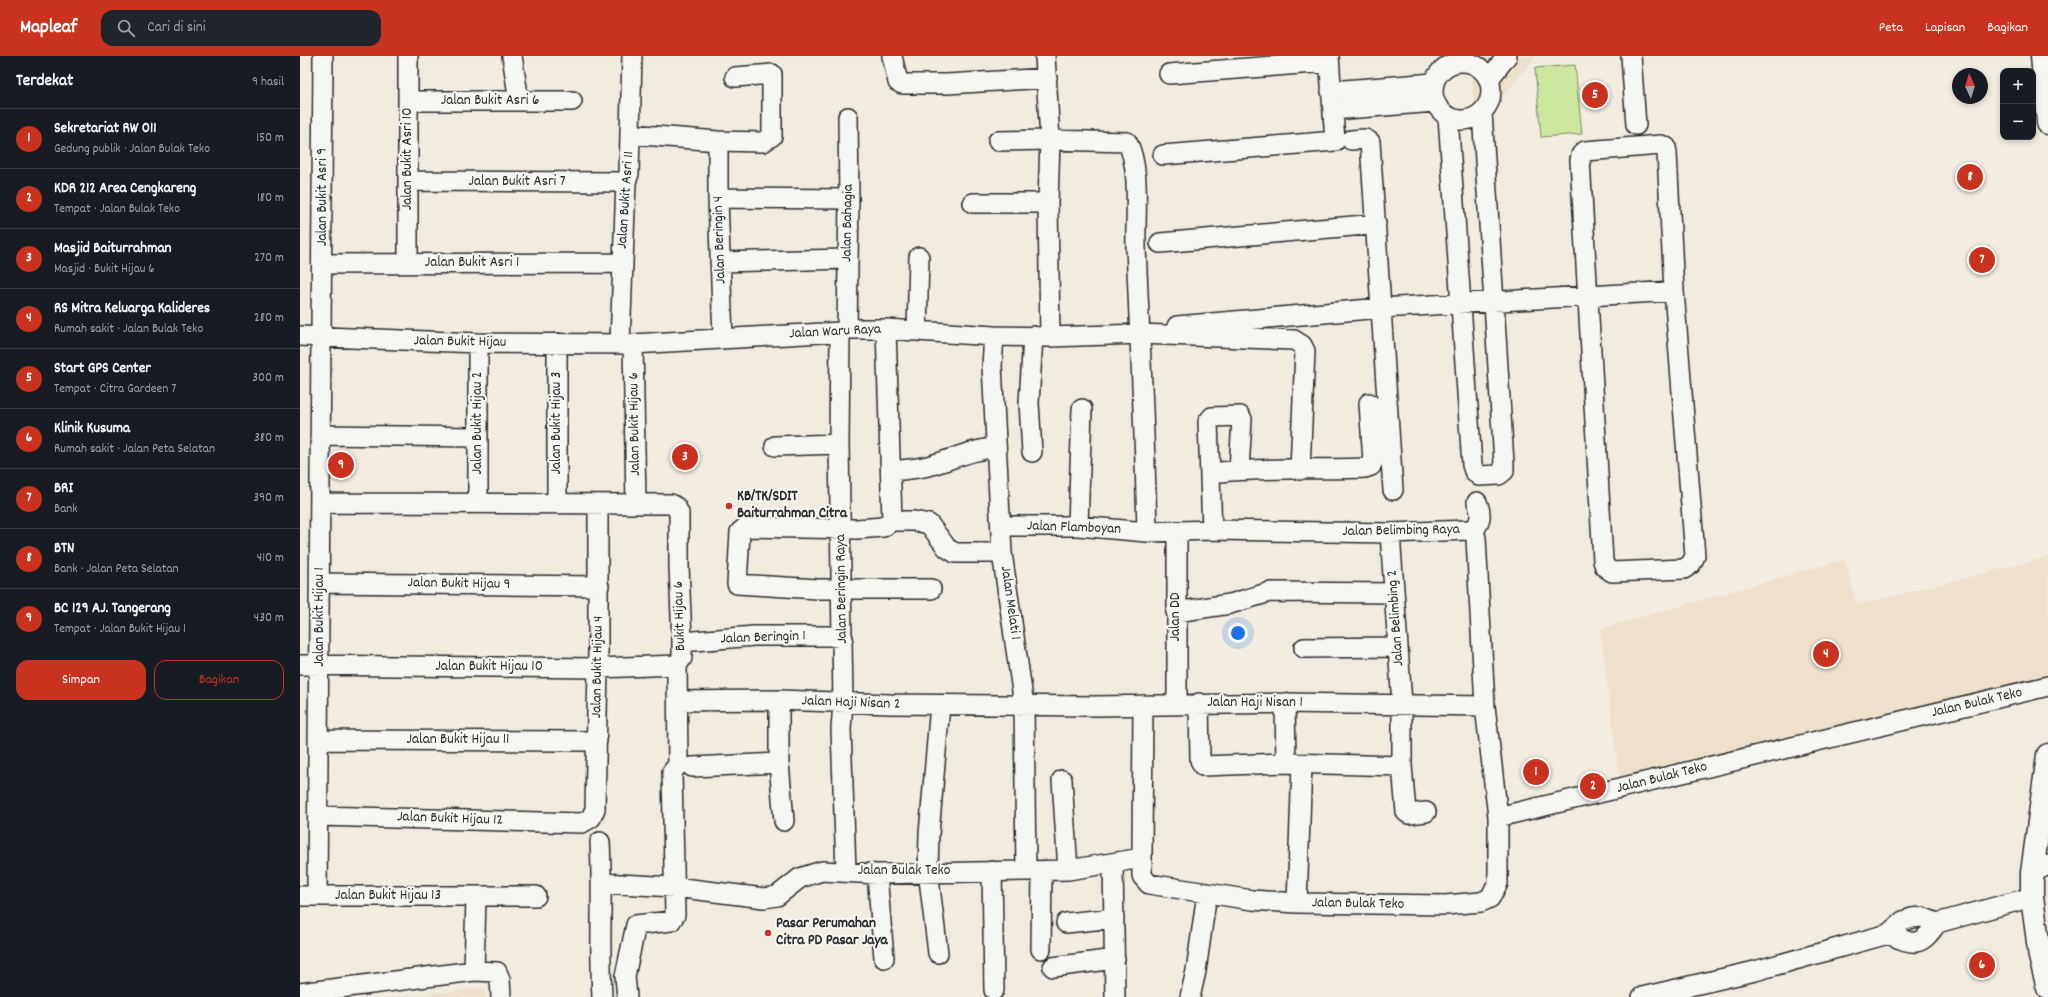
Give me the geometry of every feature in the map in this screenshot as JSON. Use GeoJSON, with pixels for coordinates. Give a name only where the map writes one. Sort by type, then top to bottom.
{"type":"FeatureCollection","features":[{"type":"Feature","properties":{"kind":"main road"},"geometry":{"type":"LineString","coordinates":[[2042,56],[2048,123]]}},
{"type":"Feature","properties":{"kind":"main road"},"geometry":{"type":"LineString","coordinates":[[2048,755],[2040,869],[2032,897],[2040,957],[2048,988]]}},
{"type":"Feature","properties":{"kind":"street","name":"Jalan Bukit Asri 9"},"geometry":{"type":"LineString","coordinates":[[321,337],[323,56]]}},
{"type":"Feature","properties":{"kind":"street","name":"Jalan Bukit Asri 10"},"geometry":{"type":"LineString","coordinates":[[408,56],[408,263]]}},
{"type":"Feature","properties":{"kind":"street"},"geometry":{"type":"LineString","coordinates":[[512,56],[519,101]]}},
{"type":"Feature","properties":{"kind":"street","name":"Jalan Bukit Asri 11"},"geometry":{"type":"LineString","coordinates":[[627,344],[622,263],[626,182],[629,174],[632,56]]}},
{"type":"Feature","properties":{"kind":"street"},"geometry":{"type":"LineString","coordinates":[[892,56],[898,82],[902,84],[948,84],[1047,78]]}},
{"type":"Feature","properties":{"kind":"street"},"geometry":{"type":"LineString","coordinates":[[1032,452],[1029,403],[1041,336],[1048,203],[1050,140],[1045,56]]}},
{"type":"Feature","properties":{"kind":"street"},"geometry":{"type":"LineString","coordinates":[[1488,79],[1507,56]]}},
{"type":"Feature","properties":{"kind":"street"},"geometry":{"type":"LineString","coordinates":[[1631,56],[1636,125]]}},
{"type":"Feature","properties":{"kind":"street"},"geometry":{"type":"LineString","coordinates":[[1163,155],[1335,141],[1329,59],[1170,74]]}},
{"type":"Feature","properties":{"kind":"street"},"geometry":{"type":"LineString","coordinates":[[1468,59],[1480,68],[1488,79],[1491,91],[1488,102],[1482,112],[1471,118],[1460,120],[1448,116],[1440,110],[1435,102],[1433,93],[1434,83],[1441,71],[1452,64],[1468,59]]}},
{"type":"Feature","properties":{"kind":"street"},"geometry":{"type":"LineString","coordinates":[[630,134],[718,141],[763,142],[772,136],[772,74],[735,77]]}},
{"type":"Feature","properties":{"kind":"street"},"geometry":{"type":"LineString","coordinates":[[1331,91],[1434,83]]}},
{"type":"Feature","properties":{"kind":"street","name":"Jalan Bukit Asri 6"},"geometry":{"type":"LineString","coordinates":[[408,101],[572,101]]}},
{"type":"Feature","properties":{"kind":"street"},"geometry":{"type":"LineString","coordinates":[[1332,110],[1435,102]]}},
{"type":"Feature","properties":{"kind":"street"},"geometry":{"type":"LineString","coordinates":[[1448,116],[1472,465],[1474,471],[1479,476],[1499,475],[1504,471],[1504,462],[1482,112]]}},
{"type":"Feature","properties":{"kind":"street","name":"Jalan Bahagia"},"geometry":{"type":"LineString","coordinates":[[843,330],[849,199],[848,117]]}},
{"type":"Feature","properties":{"kind":"street"},"geometry":{"type":"LineString","coordinates":[[998,141],[1050,140],[1127,142],[1131,148],[1135,162],[1136,245],[1145,437],[1147,532]]}},
{"type":"Feature","properties":{"kind":"street"},"geometry":{"type":"LineString","coordinates":[[1351,140],[1378,140],[1376,224],[1393,490]]}},
{"type":"Feature","properties":{"kind":"street","name":"Jalan Beringin 4"},"geometry":{"type":"LineString","coordinates":[[718,141],[718,198],[724,339]]}},
{"type":"Feature","properties":{"kind":"street"},"geometry":{"type":"LineString","coordinates":[[1661,145],[1666,148],[1674,290],[1695,556],[1691,564],[1684,569],[1612,572],[1605,567],[1603,561],[1587,294],[1581,156],[1585,152],[1661,145]]}},
{"type":"Feature","properties":{"kind":"street","name":"Jalan Bukit Asri 7"},"geometry":{"type":"LineString","coordinates":[[408,181],[626,182]]}},
{"type":"Feature","properties":{"kind":"street"},"geometry":{"type":"LineString","coordinates":[[718,198],[849,199]]}},
{"type":"Feature","properties":{"kind":"street"},"geometry":{"type":"LineString","coordinates":[[972,203],[1048,203]]}},
{"type":"Feature","properties":{"kind":"street"},"geometry":{"type":"LineString","coordinates":[[1160,243],[1376,224]]}},
{"type":"Feature","properties":{"kind":"street"},"geometry":{"type":"LineString","coordinates":[[917,331],[919,257]]}},
{"type":"Feature","properties":{"kind":"street"},"geometry":{"type":"LineString","coordinates":[[720,262],[847,259]]}},
{"type":"Feature","properties":{"kind":"street","name":"Jalan Bukit Asri 1"},"geometry":{"type":"LineString","coordinates":[[322,264],[622,263]]}},
{"type":"Feature","properties":{"kind":"street"},"geometry":{"type":"LineString","coordinates":[[1161,327],[1381,308],[1493,302],[1587,294],[1674,290]]}},
{"type":"Feature","properties":{"kind":"street"},"geometry":{"type":"LineString","coordinates":[[886,329],[892,521]]}},
{"type":"Feature","properties":{"kind":"street","name":"Jalan Waru Raya"},"geometry":{"type":"LineString","coordinates":[[627,344],[724,339],[843,330],[886,329],[994,336],[1140,334],[1294,340],[1302,345],[1305,351],[1300,470]]}},
{"type":"Feature","properties":{"kind":"street","name":"Jalan Beringin Raya"},"geometry":{"type":"LineString","coordinates":[[843,330],[839,444],[843,638],[843,703],[841,729],[846,871]]}},
{"type":"Feature","properties":{"kind":"street","name":"Jalan Bukit Hijau"},"geometry":{"type":"LineString","coordinates":[[300,336],[478,343],[627,344]]}},
{"type":"Feature","properties":{"kind":"street"},"geometry":{"type":"LineString","coordinates":[[994,336],[992,366],[1002,552]]}},
{"type":"Feature","properties":{"kind":"street","name":"Jalan Bukit Hijau 1"},"geometry":{"type":"LineString","coordinates":[[309,896],[318,816],[321,337]]}},
{"type":"Feature","properties":{"kind":"street","name":"Jalan Bukit Hijau 2"},"geometry":{"type":"LineString","coordinates":[[478,343],[478,502]]}},
{"type":"Feature","properties":{"kind":"street","name":"Jalan Bukit Hijau 3"},"geometry":{"type":"LineString","coordinates":[[557,343],[557,503]]}},
{"type":"Feature","properties":{"kind":"street","name":"Jalan Bukit Hijau 6"},"geometry":{"type":"LineString","coordinates":[[627,344],[636,504]]}},
{"type":"Feature","properties":{"kind":"street"},"geometry":{"type":"LineString","coordinates":[[1210,474],[1239,470],[1300,470],[1365,468],[1371,466],[1373,461],[1370,403]]}},
{"type":"Feature","properties":{"kind":"street"},"geometry":{"type":"LineString","coordinates":[[1078,526],[1082,409]]}},
{"type":"Feature","properties":{"kind":"street"},"geometry":{"type":"LineString","coordinates":[[1212,530],[1208,422],[1212,417],[1240,416],[1242,419],[1239,470]]}},
{"type":"Feature","properties":{"kind":"street"},"geometry":{"type":"LineString","coordinates":[[321,435],[478,437]]}},
{"type":"Feature","properties":{"kind":"street"},"geometry":{"type":"LineString","coordinates":[[775,446],[839,444]]}},
{"type":"Feature","properties":{"kind":"street"},"geometry":{"type":"LineString","coordinates":[[891,471],[928,466],[953,457],[987,448],[996,448]]}},
{"type":"Feature","properties":{"kind":"street","name":"Bukit Hijau 6"},"geometry":{"type":"LineString","coordinates":[[321,503],[478,502],[671,504],[676,508],[679,513],[679,566],[682,642],[682,658],[677,665],[678,701],[685,766],[672,772],[675,915],[671,921],[636,926],[625,976],[628,997]]}},
{"type":"Feature","properties":{"kind":"street"},"geometry":{"type":"LineString","coordinates":[[1475,535],[1482,513],[1477,502]]}},
{"type":"Feature","properties":{"kind":"street","name":"Jalan Bukit Hijau 4"},"geometry":{"type":"LineString","coordinates":[[582,823],[591,818],[595,809],[599,586],[598,504]]}},
{"type":"Feature","properties":{"kind":"street","name":"Jalan Melati 1"},"geometry":{"type":"LineString","coordinates":[[841,588],[737,584],[740,532],[746,527],[883,527],[892,521],[914,520],[929,524],[947,548],[956,553],[1002,552],[1024,705],[1034,871],[1043,893],[1041,949]]}},
{"type":"Feature","properties":{"kind":"street","name":"Jalan Flamboyan"},"geometry":{"type":"LineString","coordinates":[[1000,526],[1078,526],[1147,532],[1177,531]]}},
{"type":"Feature","properties":{"kind":"street","name":"Jalan Belimbing Raya"},"geometry":{"type":"LineString","coordinates":[[1177,531],[1212,530],[1390,533],[1468,530],[1475,535],[1485,706],[1498,817]]}},
{"type":"Feature","properties":{"kind":"street","name":"Jalan DD"},"geometry":{"type":"LineString","coordinates":[[1177,531],[1177,704]]}},
{"type":"Feature","properties":{"kind":"street","name":"Jalan Belimbing 2"},"geometry":{"type":"LineString","coordinates":[[1390,533],[1402,704],[1402,766],[1406,812],[1409,814],[1426,812]]}},
{"type":"Feature","properties":{"kind":"street","name":"Jalan Bukit Hijau 9"},"geometry":{"type":"LineString","coordinates":[[320,583],[599,586]]}},
{"type":"Feature","properties":{"kind":"street"},"geometry":{"type":"LineString","coordinates":[[841,588],[931,589]]}},
{"type":"Feature","properties":{"kind":"street"},"geometry":{"type":"LineString","coordinates":[[1176,612],[1230,604],[1270,592],[1394,593]]}},
{"type":"Feature","properties":{"kind":"street","name":"Jalan Beringin 1"},"geometry":{"type":"LineString","coordinates":[[682,642],[754,636],[830,636],[843,638]]}},
{"type":"Feature","properties":{"kind":"street"},"geometry":{"type":"LineString","coordinates":[[1304,648],[1398,647]]}},
{"type":"Feature","properties":{"kind":"street","name":"Jalan Bukit Hijau 10"},"geometry":{"type":"LineString","coordinates":[[300,665],[598,668],[677,665]]}},
{"type":"Feature","properties":{"kind":"street","name":"Jalan Bulak Teko"},"geometry":{"type":"LineString","coordinates":[[1143,705],[1142,876],[1149,884],[1252,900],[1297,903],[1445,905],[1481,902],[1490,898],[1498,883],[1498,817],[1547,807],[1827,738],[2048,686]]}},
{"type":"Feature","properties":{"kind":"street"},"geometry":{"type":"LineString","coordinates":[[779,700],[780,763],[784,821]]}},
{"type":"Feature","properties":{"kind":"street","name":"Jalan Haji Nisan 2"},"geometry":{"type":"LineString","coordinates":[[678,701],[779,700],[940,705],[1024,705]]}},
{"type":"Feature","properties":{"kind":"street"},"geometry":{"type":"LineString","coordinates":[[1199,703],[1201,763],[1203,766],[1294,763],[1402,766]]}},
{"type":"Feature","properties":{"kind":"street","name":"Jalan Haji Nisan 1"},"geometry":{"type":"LineString","coordinates":[[1024,705],[1285,703],[1485,706]]}},
{"type":"Feature","properties":{"kind":"street","name":"Jalan Bulak Teko"},"geometry":{"type":"LineString","coordinates":[[1285,703],[1294,763],[1297,903]]}},
{"type":"Feature","properties":{"kind":"street"},"geometry":{"type":"LineString","coordinates":[[938,953],[928,871],[929,834],[940,705]]}},
{"type":"Feature","properties":{"kind":"street","name":"Jalan Bukit Hijau 11"},"geometry":{"type":"LineString","coordinates":[[319,740],[597,740]]}},
{"type":"Feature","properties":{"kind":"street"},"geometry":{"type":"LineString","coordinates":[[685,766],[780,763]]}},
{"type":"Feature","properties":{"kind":"street"},"geometry":{"type":"LineString","coordinates":[[1062,780],[1068,870]]}},
{"type":"Feature","properties":{"kind":"street","name":"Jalan Bukit Hijau 12"},"geometry":{"type":"LineString","coordinates":[[318,816],[582,823]]}},
{"type":"Feature","properties":{"kind":"street"},"geometry":{"type":"LineString","coordinates":[[600,842],[602,883],[600,953],[602,997]]}},
{"type":"Feature","properties":{"kind":"street","name":"Jalan Bulak Teko"},"geometry":{"type":"LineString","coordinates":[[602,883],[674,887],[764,898],[777,896],[800,878],[822,872],[846,871],[877,874],[928,871],[1068,870],[1113,864],[1142,858]]}},
{"type":"Feature","properties":{"kind":"street"},"geometry":{"type":"LineString","coordinates":[[1113,864],[1115,997]]}},
{"type":"Feature","properties":{"kind":"street"},"geometry":{"type":"LineString","coordinates":[[992,871],[994,990]]}},
{"type":"Feature","properties":{"kind":"street"},"geometry":{"type":"LineString","coordinates":[[877,874],[884,958]]}},
{"type":"Feature","properties":{"kind":"street"},"geometry":{"type":"LineString","coordinates":[[1190,997],[1196,971],[1207,893]]}},
{"type":"Feature","properties":{"kind":"street","name":"Jalan Bukit Hijau 13"},"geometry":{"type":"LineString","coordinates":[[309,896],[536,896]]}},
{"type":"Feature","properties":{"kind":"street"},"geometry":{"type":"LineString","coordinates":[[474,971],[476,897]]}},
{"type":"Feature","properties":{"kind":"street"},"geometry":{"type":"LineString","coordinates":[[1642,997],[1679,993],[1888,934],[1903,921],[1912,918],[1922,917],[1937,923],[2032,897]]}},
{"type":"Feature","properties":{"kind":"street"},"geometry":{"type":"LineString","coordinates":[[1066,923],[1114,918]]}},
{"type":"Feature","properties":{"kind":"street"},"geometry":{"type":"LineString","coordinates":[[1053,966],[1115,959]]}},
{"type":"Feature","properties":{"kind":"street"},"geometry":{"type":"LineString","coordinates":[[300,993],[474,971],[497,972],[500,979],[501,997]]}},
{"type":"Feature","properties":{"kind":"shaded area"},"geometry":{"type":"Polygon","coordinates":[[[1463,56],[1536,56],[1475,131],[1472,76],[1463,56]]]}},
{"type":"Feature","properties":{"kind":"shaded area"},"geometry":{"type":"Polygon","coordinates":[[[2048,557],[2048,679],[1620,783],[1600,629],[1845,559],[1857,605],[2048,557]]]}},
{"type":"Feature","properties":{"kind":"shaded area"},"geometry":{"type":"Polygon","coordinates":[[[485,988],[486,997],[393,997],[485,988]]]}},
{"type":"Feature","properties":{"kind":"green space"},"geometry":{"type":"Polygon","coordinates":[[[1575,65],[1582,134],[1541,137],[1535,68],[1575,65]]]}},
{"type":"Feature","properties":{"kind":"place","name":"Start GPS Center"},"geometry":{"type":"Point","coordinates":[1595,95]}},
{"type":"Feature","properties":{"kind":"place","name":"BTN"},"geometry":{"type":"Point","coordinates":[1970,177]}},
{"type":"Feature","properties":{"kind":"place","name":"BRI"},"geometry":{"type":"Point","coordinates":[1982,260]}},
{"type":"Feature","properties":{"kind":"place","name":"Masjid Baiturrahman"},"geometry":{"type":"Point","coordinates":[685,457]}},
{"type":"Feature","properties":{"kind":"place","name":"BC 129 AJ. Tangerang"},"geometry":{"type":"Point","coordinates":[341,465]}},
{"type":"Feature","properties":{"kind":"place","name":"KB/TK/SDIT Baiturrahman Citra"},"geometry":{"type":"Point","coordinates":[729,506]}},
{"type":"Feature","properties":{"kind":"place","name":"RS Mitra Keluarga Kalideres"},"geometry":{"type":"Point","coordinates":[1826,654]}},
{"type":"Feature","properties":{"kind":"place","name":"Sekretariat RW 011"},"geometry":{"type":"Point","coordinates":[1536,772]}},
{"type":"Feature","properties":{"kind":"place","name":"KDR 212 Area Cengkareng"},"geometry":{"type":"Point","coordinates":[1593,786]}},
{"type":"Feature","properties":{"kind":"place","name":"Pasar Perumahan Citra PD Pasar Jaya"},"geometry":{"type":"Point","coordinates":[768,933]}},
{"type":"Feature","properties":{"kind":"place","name":"Klinik Kusuma"},"geometry":{"type":"Point","coordinates":[1982,965]}}]}
